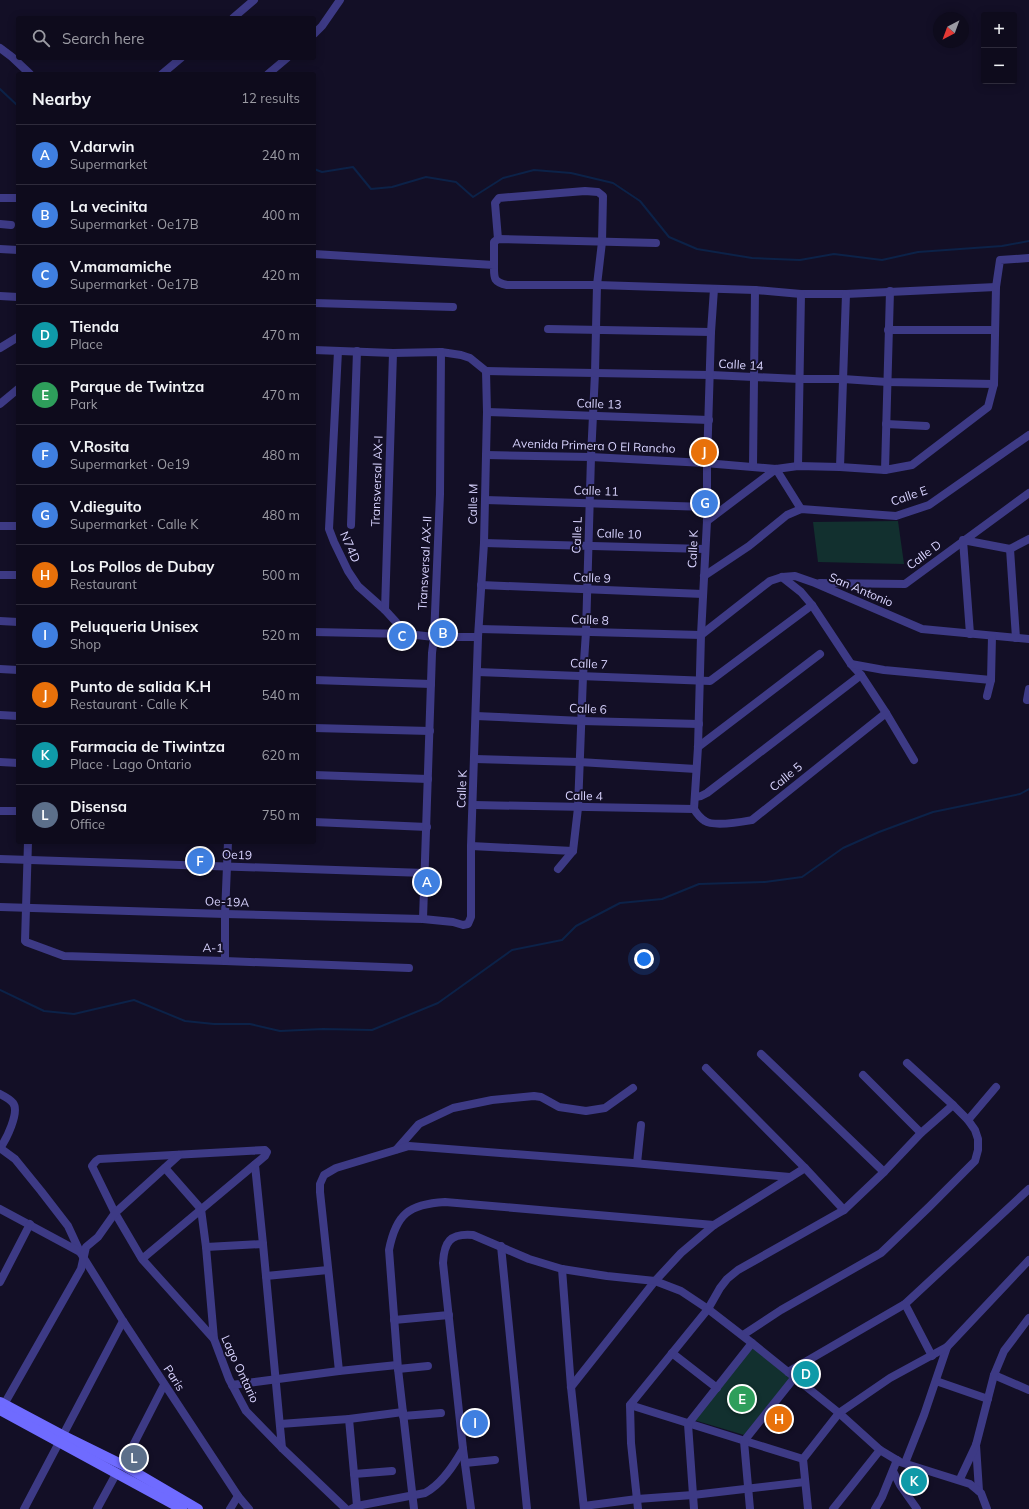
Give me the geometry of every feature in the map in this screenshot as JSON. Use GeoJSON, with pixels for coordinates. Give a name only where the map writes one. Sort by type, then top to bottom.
{"type":"FeatureCollection","features":[{"type":"Feature","properties":{"kind":"main road"},"geometry":{"type":"LineString","coordinates":[[1,1408],[60,1439],[116,1474],[176,1508]]}},
{"type":"Feature","properties":{"kind":"main road"},"geometry":{"type":"LineString","coordinates":[[60,1439],[123,1465],[198,1509]]}},
{"type":"Feature","properties":{"kind":"street"},"geometry":{"type":"LineString","coordinates":[[235,16],[254,0]]}},
{"type":"Feature","properties":{"kind":"street"},"geometry":{"type":"LineString","coordinates":[[316,32],[340,0]]}},
{"type":"Feature","properties":{"kind":"street"},"geometry":{"type":"LineString","coordinates":[[0,48],[28,72]]}},
{"type":"Feature","properties":{"kind":"street"},"geometry":{"type":"LineString","coordinates":[[164,72],[179,60]]}},
{"type":"Feature","properties":{"kind":"street"},"geometry":{"type":"LineString","coordinates":[[270,72],[285,60]]}},
{"type":"Feature","properties":{"kind":"street","name":"Calle L"},"geometry":{"type":"LineString","coordinates":[[498,239],[495,203],[499,198],[585,191],[598,192],[603,196],[602,242],[597,285],[582,721],[578,808],[573,851]]}},
{"type":"Feature","properties":{"kind":"street"},"geometry":{"type":"LineString","coordinates":[[0,198],[16,198]]}},
{"type":"Feature","properties":{"kind":"street"},"geometry":{"type":"LineString","coordinates":[[0,224],[11,225]]}},
{"type":"Feature","properties":{"kind":"street"},"geometry":{"type":"LineString","coordinates":[[656,243],[498,239],[494,242],[495,280],[507,285],[597,285],[756,290],[801,294],[846,294],[996,287]]}},
{"type":"Feature","properties":{"kind":"street"},"geometry":{"type":"LineString","coordinates":[[0,249],[16,250]]}},
{"type":"Feature","properties":{"kind":"street"},"geometry":{"type":"LineString","coordinates":[[316,254],[494,265]]}},
{"type":"Feature","properties":{"kind":"street","name":"Avenida Primera O El Rancho"},"geometry":{"type":"LineString","coordinates":[[486,455],[591,457],[707,463],[776,469],[798,466],[885,470],[912,465],[988,407],[994,384],[996,287],[1000,260],[1029,258]]}},
{"type":"Feature","properties":{"kind":"street","name":"Calle K"},"geometry":{"type":"LineString","coordinates":[[694,809],[699,724],[702,594],[707,521],[707,463],[711,375],[711,332],[714,289]]}},
{"type":"Feature","properties":{"kind":"street"},"geometry":{"type":"LineString","coordinates":[[753,466],[756,290]]}},
{"type":"Feature","properties":{"kind":"street"},"geometry":{"type":"LineString","coordinates":[[885,470],[890,291]]}},
{"type":"Feature","properties":{"kind":"street"},"geometry":{"type":"LineString","coordinates":[[798,466],[801,294]]}},
{"type":"Feature","properties":{"kind":"street"},"geometry":{"type":"LineString","coordinates":[[840,467],[846,294]]}},
{"type":"Feature","properties":{"kind":"street"},"geometry":{"type":"LineString","coordinates":[[0,296],[16,297]]}},
{"type":"Feature","properties":{"kind":"street"},"geometry":{"type":"LineString","coordinates":[[316,303],[452,307]]}},
{"type":"Feature","properties":{"kind":"street"},"geometry":{"type":"LineString","coordinates":[[548,328],[711,332]]}},
{"type":"Feature","properties":{"kind":"street"},"geometry":{"type":"LineString","coordinates":[[888,330],[994,330]]}},
{"type":"Feature","properties":{"kind":"street"},"geometry":{"type":"LineString","coordinates":[[0,348],[16,338]]}},
{"type":"Feature","properties":{"kind":"street"},"geometry":{"type":"LineString","coordinates":[[0,342],[9,343]]}},
{"type":"Feature","properties":{"kind":"street"},"geometry":{"type":"LineString","coordinates":[[316,350],[393,353],[441,352],[470,358],[486,371]]}},
{"type":"Feature","properties":{"kind":"street","name":"N74D"},"geometry":{"type":"LineString","coordinates":[[338,351],[329,529],[348,571],[358,586],[385,610],[407,634]]}},
{"type":"Feature","properties":{"kind":"street"},"geometry":{"type":"LineString","coordinates":[[350,526],[357,352]]}},
{"type":"Feature","properties":{"kind":"street","name":"Transversal AX-II"},"geometry":{"type":"LineString","coordinates":[[423,919],[430,731],[430,684],[434,637],[440,494],[441,352]]}},
{"type":"Feature","properties":{"kind":"street","name":"Transversal AX-I"},"geometry":{"type":"LineString","coordinates":[[385,610],[393,353]]}},
{"type":"Feature","properties":{"kind":"street","name":"Calle 14"},"geometry":{"type":"LineString","coordinates":[[486,371],[711,375],[799,379],[843,379],[887,382],[994,384]]}},
{"type":"Feature","properties":{"kind":"street","name":"Calle M"},"geometry":{"type":"LineString","coordinates":[[479,633],[484,543],[487,412],[486,371]]}},
{"type":"Feature","properties":{"kind":"street"},"geometry":{"type":"LineString","coordinates":[[0,404],[16,392]]}},
{"type":"Feature","properties":{"kind":"street","name":"Calle 13"},"geometry":{"type":"LineString","coordinates":[[487,412],[709,420]]}},
{"type":"Feature","properties":{"kind":"street"},"geometry":{"type":"LineString","coordinates":[[886,424],[926,426]]}},
{"type":"Feature","properties":{"kind":"street","name":"Calle E"},"geometry":{"type":"LineString","coordinates":[[801,509],[896,516],[929,505],[1029,435]]}},
{"type":"Feature","properties":{"kind":"street"},"geometry":{"type":"LineString","coordinates":[[704,576],[749,546],[787,515],[801,509],[776,469],[707,521]]}},
{"type":"Feature","properties":{"kind":"street","name":"Calle D"},"geometry":{"type":"LineString","coordinates":[[811,582],[905,584],[1029,492]]}},
{"type":"Feature","properties":{"kind":"street","name":"Calle 11"},"geometry":{"type":"LineString","coordinates":[[485,500],[590,502],[707,507]]}},
{"type":"Feature","properties":{"kind":"street"},"geometry":{"type":"LineString","coordinates":[[0,526],[16,526]]}},
{"type":"Feature","properties":{"kind":"street"},"geometry":{"type":"LineString","coordinates":[[970,634],[963,540],[1010,549],[1029,539]]}},
{"type":"Feature","properties":{"kind":"street","name":"Calle 10"},"geometry":{"type":"LineString","coordinates":[[484,543],[705,548]]}},
{"type":"Feature","properties":{"kind":"street"},"geometry":{"type":"LineString","coordinates":[[1010,549],[1016,638]]}},
{"type":"Feature","properties":{"kind":"street"},"geometry":{"type":"LineString","coordinates":[[0,575],[16,575]]}},
{"type":"Feature","properties":{"kind":"street","name":"San Antonio"},"geometry":{"type":"LineString","coordinates":[[782,577],[795,576],[922,629],[1029,640]]}},
{"type":"Feature","properties":{"kind":"street"},"geometry":{"type":"LineString","coordinates":[[701,635],[770,581],[782,577],[801,592],[812,605],[851,664],[861,675],[914,760]]}},
{"type":"Feature","properties":{"kind":"street"},"geometry":{"type":"LineString","coordinates":[[801,592],[802,587],[811,582]]}},
{"type":"Feature","properties":{"kind":"street","name":"Calle 9"},"geometry":{"type":"LineString","coordinates":[[481,584],[587,590],[702,594]]}},
{"type":"Feature","properties":{"kind":"street","name":"Calle 7"},"geometry":{"type":"LineString","coordinates":[[477,672],[710,681],[812,605]]}},
{"type":"Feature","properties":{"kind":"street"},"geometry":{"type":"LineString","coordinates":[[0,621],[16,622]]}},
{"type":"Feature","properties":{"kind":"street","name":"Calle 8"},"geometry":{"type":"LineString","coordinates":[[316,632],[407,634],[434,637],[479,633],[586,632],[701,635]]}},
{"type":"Feature","properties":{"kind":"street","name":"Calle K"},"geometry":{"type":"LineString","coordinates":[[453,922],[465,925],[470,921],[471,917],[479,633]]}},
{"type":"Feature","properties":{"kind":"street"},"geometry":{"type":"LineString","coordinates":[[987,696],[991,680],[992,636]]}},
{"type":"Feature","properties":{"kind":"street"},"geometry":{"type":"LineString","coordinates":[[698,748],[820,654]]}},
{"type":"Feature","properties":{"kind":"street"},"geometry":{"type":"LineString","coordinates":[[851,664],[884,670],[991,680]]}},
{"type":"Feature","properties":{"kind":"street"},"geometry":{"type":"LineString","coordinates":[[0,669],[16,670]]}},
{"type":"Feature","properties":{"kind":"street"},"geometry":{"type":"LineString","coordinates":[[695,796],[701,796],[707,793],[861,675]]}},
{"type":"Feature","properties":{"kind":"street"},"geometry":{"type":"LineString","coordinates":[[316,680],[430,684]]}},
{"type":"Feature","properties":{"kind":"street"},"geometry":{"type":"LineString","coordinates":[[1026,700],[1029,689]]}},
{"type":"Feature","properties":{"kind":"street","name":"Calle 5"},"geometry":{"type":"LineString","coordinates":[[694,809],[699,816],[709,823],[752,820],[886,713]]}},
{"type":"Feature","properties":{"kind":"street"},"geometry":{"type":"LineString","coordinates":[[0,715],[16,716]]}},
{"type":"Feature","properties":{"kind":"street","name":"Calle 6"},"geometry":{"type":"LineString","coordinates":[[476,716],[699,724]]}},
{"type":"Feature","properties":{"kind":"street"},"geometry":{"type":"LineString","coordinates":[[316,728],[430,731]]}},
{"type":"Feature","properties":{"kind":"street"},"geometry":{"type":"LineString","coordinates":[[475,759],[579,762],[696,768]]}},
{"type":"Feature","properties":{"kind":"street"},"geometry":{"type":"LineString","coordinates":[[0,762],[16,763]]}},
{"type":"Feature","properties":{"kind":"street"},"geometry":{"type":"LineString","coordinates":[[316,775],[428,779]]}},
{"type":"Feature","properties":{"kind":"street","name":"Calle 4"},"geometry":{"type":"LineString","coordinates":[[474,805],[694,809]]}},
{"type":"Feature","properties":{"kind":"street"},"geometry":{"type":"LineString","coordinates":[[0,811],[16,811]]}},
{"type":"Feature","properties":{"kind":"street"},"geometry":{"type":"LineString","coordinates":[[316,822],[426,827]]}},
{"type":"Feature","properties":{"kind":"street"},"geometry":{"type":"LineString","coordinates":[[26,907],[28,844]]}},
{"type":"Feature","properties":{"kind":"street"},"geometry":{"type":"LineString","coordinates":[[225,960],[228,844]]}},
{"type":"Feature","properties":{"kind":"street"},"geometry":{"type":"LineString","coordinates":[[472,846],[573,851]]}},
{"type":"Feature","properties":{"kind":"street"},"geometry":{"type":"LineString","coordinates":[[558,869],[573,851]]}},
{"type":"Feature","properties":{"kind":"street","name":"Oe19"},"geometry":{"type":"LineString","coordinates":[[0,859],[425,873]]}},
{"type":"Feature","properties":{"kind":"street","name":"Oe-19A"},"geometry":{"type":"LineString","coordinates":[[0,907],[423,919],[453,922]]}},
{"type":"Feature","properties":{"kind":"street","name":"A-1"},"geometry":{"type":"LineString","coordinates":[[26,907],[26,942],[64,956],[225,960],[409,968]]}},
{"type":"Feature","properties":{"kind":"street"},"geometry":{"type":"LineString","coordinates":[[762,1054],[884,1172]]}},
{"type":"Feature","properties":{"kind":"street"},"geometry":{"type":"LineString","coordinates":[[743,1335],[781,1310],[881,1253],[974,1161],[978,1150],[978,1139],[975,1130],[968,1120],[953,1105],[907,1062]]}},
{"type":"Feature","properties":{"kind":"street"},"geometry":{"type":"LineString","coordinates":[[706,1068],[844,1210]]}},
{"type":"Feature","properties":{"kind":"street"},"geometry":{"type":"LineString","coordinates":[[863,1075],[921,1133]]}},
{"type":"Feature","properties":{"kind":"street"},"geometry":{"type":"LineString","coordinates":[[968,1120],[996,1087]]}},
{"type":"Feature","properties":{"kind":"street"},"geometry":{"type":"LineString","coordinates":[[396,1150],[418,1124],[453,1108],[492,1100],[534,1096],[541,1097],[559,1107],[586,1110],[605,1108],[633,1088]]}},
{"type":"Feature","properties":{"kind":"street"},"geometry":{"type":"LineString","coordinates":[[0,1094],[14,1104],[15,1109],[15,1115],[7,1138],[0,1148]]}},
{"type":"Feature","properties":{"kind":"street"},"geometry":{"type":"LineString","coordinates":[[638,1509],[631,1442],[630,1404],[708,1309],[727,1279],[738,1270],[844,1210],[884,1172],[921,1133],[953,1105]]}},
{"type":"Feature","properties":{"kind":"street"},"geometry":{"type":"LineString","coordinates":[[637,1163],[641,1125]]}},
{"type":"Feature","properties":{"kind":"street"},"geometry":{"type":"LineString","coordinates":[[339,1371],[320,1192],[320,1184],[324,1176],[336,1168],[409,1146],[637,1163],[790,1177]]}},
{"type":"Feature","properties":{"kind":"street","name":"Paris"},"geometry":{"type":"LineString","coordinates":[[0,1148],[15,1159],[68,1226],[82,1255],[123,1321],[238,1496],[249,1509]]}},
{"type":"Feature","properties":{"kind":"street"},"geometry":{"type":"LineString","coordinates":[[1,1408],[81,1269],[82,1255],[86,1247],[98,1237],[113,1216],[179,1155],[265,1150],[267,1152],[266,1156],[142,1259]]}},
{"type":"Feature","properties":{"kind":"street","name":"Lago Ontario"},"geometry":{"type":"LineString","coordinates":[[179,1155],[99,1159],[92,1166],[113,1216],[142,1259],[214,1339],[232,1385],[246,1411],[282,1448],[346,1509]]}},
{"type":"Feature","properties":{"kind":"street"},"geometry":{"type":"LineString","coordinates":[[255,1165],[282,1448]]}},
{"type":"Feature","properties":{"kind":"street"},"geometry":{"type":"LineString","coordinates":[[165,1168],[201,1209],[214,1339]]}},
{"type":"Feature","properties":{"kind":"street"},"geometry":{"type":"LineString","coordinates":[[571,1387],[655,1281],[681,1253],[714,1226],[804,1168]]}},
{"type":"Feature","properties":{"kind":"street"},"geometry":{"type":"LineString","coordinates":[[788,1372],[905,1304],[1029,1189]]}},
{"type":"Feature","properties":{"kind":"street"},"geometry":{"type":"LineString","coordinates":[[414,1509],[398,1367],[389,1250],[392,1235],[400,1218],[418,1205],[431,1202],[445,1202],[714,1226]]}},
{"type":"Feature","properties":{"kind":"street"},"geometry":{"type":"LineString","coordinates":[[0,1209],[30,1224],[82,1255]]}},
{"type":"Feature","properties":{"kind":"street"},"geometry":{"type":"LineString","coordinates":[[0,1282],[30,1224]]}},
{"type":"Feature","properties":{"kind":"street"},"geometry":{"type":"LineString","coordinates":[[471,1509],[443,1263],[446,1245],[449,1240],[460,1234],[473,1235],[529,1259],[562,1268],[608,1276],[655,1281],[681,1291],[743,1335],[839,1413],[880,1450],[901,1461],[970,1484],[979,1491]]}},
{"type":"Feature","properties":{"kind":"street"},"geometry":{"type":"LineString","coordinates":[[206,1247],[263,1244]]}},
{"type":"Feature","properties":{"kind":"street"},"geometry":{"type":"LineString","coordinates":[[501,1246],[527,1509]]}},
{"type":"Feature","properties":{"kind":"street"},"geometry":{"type":"LineString","coordinates":[[808,1509],[803,1459],[839,1413],[890,1378],[947,1347],[1029,1260]]}},
{"type":"Feature","properties":{"kind":"street"},"geometry":{"type":"LineString","coordinates":[[562,1268],[571,1387],[584,1508],[637,1499],[748,1490],[805,1482]]}},
{"type":"Feature","properties":{"kind":"street"},"geometry":{"type":"LineString","coordinates":[[266,1276],[328,1270]]}},
{"type":"Feature","properties":{"kind":"street"},"geometry":{"type":"LineString","coordinates":[[905,1304],[932,1356]]}},
{"type":"Feature","properties":{"kind":"street"},"geometry":{"type":"LineString","coordinates":[[394,1320],[449,1315]]}},
{"type":"Feature","properties":{"kind":"street"},"geometry":{"type":"LineString","coordinates":[[960,1480],[976,1445],[994,1375],[1004,1351],[1029,1318]]}},
{"type":"Feature","properties":{"kind":"street"},"geometry":{"type":"LineString","coordinates":[[24,1509],[123,1321]]}},
{"type":"Feature","properties":{"kind":"street"},"geometry":{"type":"LineString","coordinates":[[694,1509],[688,1424],[752,1343]]}},
{"type":"Feature","properties":{"kind":"street"},"geometry":{"type":"LineString","coordinates":[[875,1509],[893,1471],[901,1461],[936,1380],[947,1347]]}},
{"type":"Feature","properties":{"kind":"street"},"geometry":{"type":"LineString","coordinates":[[672,1353],[717,1388]]}},
{"type":"Feature","properties":{"kind":"street"},"geometry":{"type":"LineString","coordinates":[[232,1385],[276,1378],[339,1371],[428,1366]]}},
{"type":"Feature","properties":{"kind":"street"},"geometry":{"type":"LineString","coordinates":[[994,1375],[1029,1390]]}},
{"type":"Feature","properties":{"kind":"street"},"geometry":{"type":"LineString","coordinates":[[750,1509],[744,1441],[795,1377]]}},
{"type":"Feature","properties":{"kind":"street"},"geometry":{"type":"LineString","coordinates":[[936,1380],[988,1398]]}},
{"type":"Feature","properties":{"kind":"street"},"geometry":{"type":"LineString","coordinates":[[123,1465],[164,1384]]}},
{"type":"Feature","properties":{"kind":"street"},"geometry":{"type":"LineString","coordinates":[[630,1404],[688,1424],[803,1459]]}},
{"type":"Feature","properties":{"kind":"street"},"geometry":{"type":"LineString","coordinates":[[280,1424],[349,1420],[403,1414],[441,1413]]}},
{"type":"Feature","properties":{"kind":"street"},"geometry":{"type":"LineString","coordinates":[[349,1420],[354,1474],[354,1508],[423,1495],[431,1490],[449,1470],[463,1449]]}},
{"type":"Feature","properties":{"kind":"street"},"geometry":{"type":"LineString","coordinates":[[976,1445],[979,1491],[985,1508]]}},
{"type":"Feature","properties":{"kind":"street"},"geometry":{"type":"LineString","coordinates":[[833,1509],[880,1450]]}},
{"type":"Feature","properties":{"kind":"street"},"geometry":{"type":"LineString","coordinates":[[465,1463],[495,1460]]}},
{"type":"Feature","properties":{"kind":"street"},"geometry":{"type":"LineString","coordinates":[[354,1474],[392,1471]]}},
{"type":"Feature","properties":{"kind":"street"},"geometry":{"type":"LineString","coordinates":[[893,1471],[900,1485],[917,1509]]}},
{"type":"Feature","properties":{"kind":"street"},"geometry":{"type":"LineString","coordinates":[[97,1509],[116,1474]]}},
{"type":"Feature","properties":{"kind":"street"},"geometry":{"type":"LineString","coordinates":[[230,1509],[238,1496]]}},
{"type":"Feature","properties":{"kind":"green space"},"geometry":{"type":"Polygon","coordinates":[[[898,521],[904,564],[818,562],[813,522],[898,521]]]}},
{"type":"Feature","properties":{"kind":"green space"},"geometry":{"type":"Polygon","coordinates":[[[752,1347],[790,1378],[744,1435],[694,1420],[752,1347]]]}},
{"type":"Feature","properties":{"kind":"waterway"},"geometry":{"type":"LineString","coordinates":[[0,89],[16,104]]}},
{"type":"Feature","properties":{"kind":"waterway"},"geometry":{"type":"LineString","coordinates":[[316,170],[322,172],[353,167],[371,189],[392,187],[426,177],[456,182],[473,197],[503,178],[534,170],[571,173],[613,183],[640,201],[669,237],[697,249],[752,258],[800,260],[834,254],[882,260],[918,252],[1002,246],[1029,241]]}},
{"type":"Feature","properties":{"kind":"waterway"},"geometry":{"type":"LineString","coordinates":[[0,990],[44,1011],[74,1014],[134,1000],[185,1021],[214,1024],[250,1024],[280,1031],[323,1029],[372,1030],[438,1003],[512,950],[562,940],[576,926],[620,903],[662,899],[699,884],[765,882],[802,877],[843,848],[879,832],[933,812],[1020,794],[1029,789]]}},
{"type":"Feature","properties":{"kind":"place","name":"Punto de salida K.H"},"geometry":{"type":"Point","coordinates":[704,452]}},
{"type":"Feature","properties":{"kind":"place","name":"V.dieguito"},"geometry":{"type":"Point","coordinates":[705,503]}},
{"type":"Feature","properties":{"kind":"place","name":"La vecinita"},"geometry":{"type":"Point","coordinates":[443,633]}},
{"type":"Feature","properties":{"kind":"place","name":"V.mamamiche"},"geometry":{"type":"Point","coordinates":[402,636]}},
{"type":"Feature","properties":{"kind":"place","name":"V.Rosita"},"geometry":{"type":"Point","coordinates":[200,861]}},
{"type":"Feature","properties":{"kind":"place","name":"V.darwin"},"geometry":{"type":"Point","coordinates":[427,882]}},
{"type":"Feature","properties":{"kind":"place","name":"Tienda"},"geometry":{"type":"Point","coordinates":[806,1374]}},
{"type":"Feature","properties":{"kind":"place","name":"Parque de Twintza"},"geometry":{"type":"Point","coordinates":[742,1399]}},
{"type":"Feature","properties":{"kind":"place","name":"Los Pollos de Dubay"},"geometry":{"type":"Point","coordinates":[779,1419]}},
{"type":"Feature","properties":{"kind":"place","name":"Peluqueria Unisex"},"geometry":{"type":"Point","coordinates":[475,1423]}},
{"type":"Feature","properties":{"kind":"place","name":"Disensa"},"geometry":{"type":"Point","coordinates":[134,1458]}},
{"type":"Feature","properties":{"kind":"place","name":"Farmacia de Tiwintza"},"geometry":{"type":"Point","coordinates":[914,1481]}}]}
